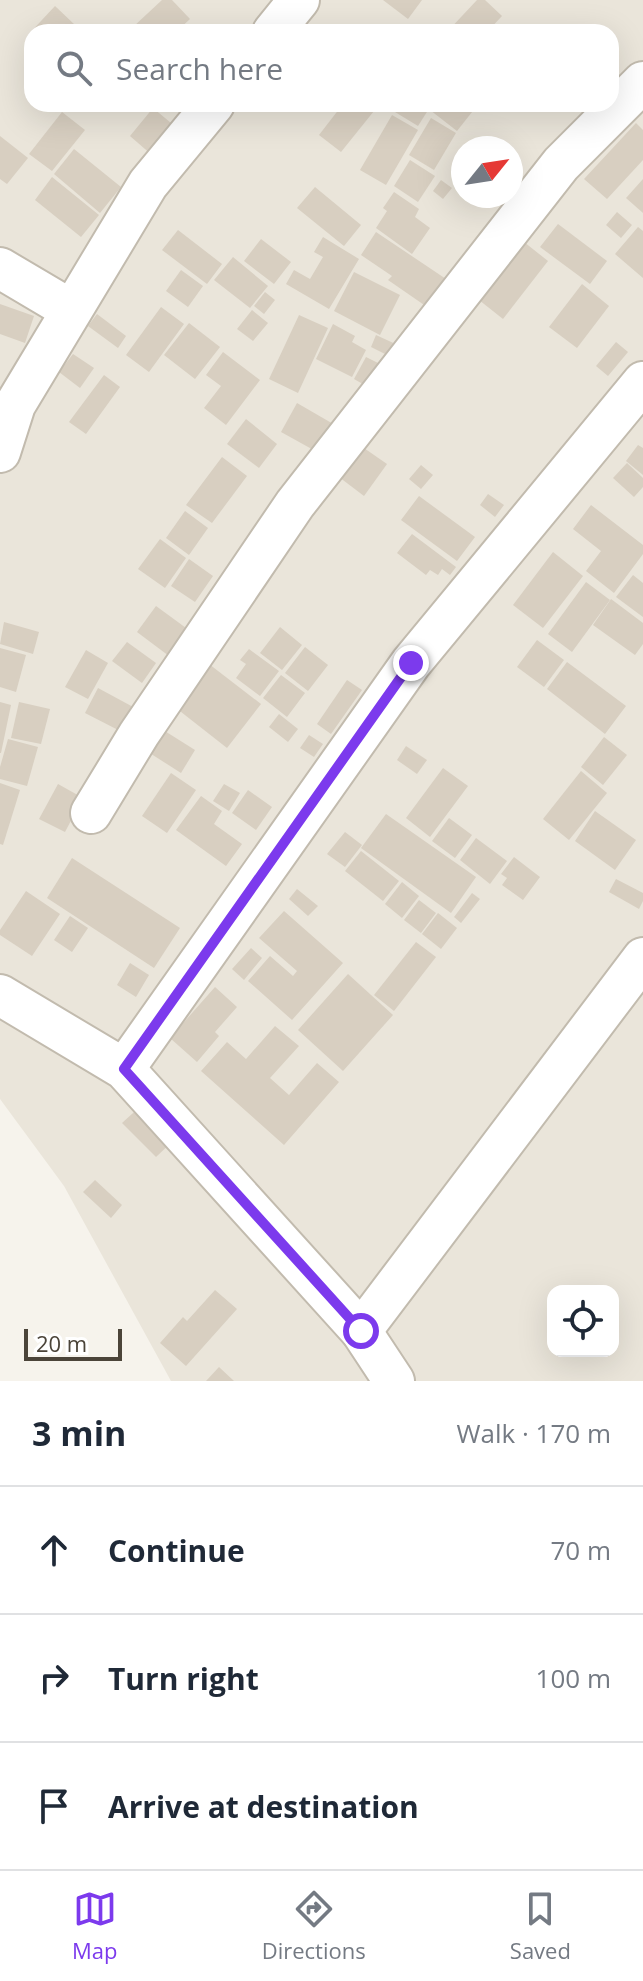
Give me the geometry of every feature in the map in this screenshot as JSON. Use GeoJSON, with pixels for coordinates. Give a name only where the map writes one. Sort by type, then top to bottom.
{"type":"FeatureCollection","features":[{"type":"Feature","properties":{"kind":"street"},"geometry":{"type":"LineString","coordinates":[[280,24],[299,0]]}},
{"type":"Feature","properties":{"kind":"street"},"geometry":{"type":"LineString","coordinates":[[619,106],[643,82]]}},
{"type":"Feature","properties":{"kind":"street"},"geometry":{"type":"LineString","coordinates":[[0,452],[15,405],[71,310],[148,184],[207,112]]}},
{"type":"Feature","properties":{"kind":"street"},"geometry":{"type":"LineString","coordinates":[[91,813],[139,734],[295,504],[561,164],[613,112]]}},
{"type":"Feature","properties":{"kind":"street"},"geometry":{"type":"LineString","coordinates":[[0,268],[71,310]]}},
{"type":"Feature","properties":{"kind":"street"},"geometry":{"type":"LineString","coordinates":[[124,1069],[411,663],[643,382]]}},
{"type":"Feature","properties":{"kind":"street"},"geometry":{"type":"LineString","coordinates":[[361,1331],[643,958]]}},
{"type":"Feature","properties":{"kind":"street"},"geometry":{"type":"LineString","coordinates":[[0,995],[124,1069],[361,1331],[394,1381]]}},
{"type":"Feature","properties":{"kind":"shaded area"},"geometry":{"type":"Polygon","coordinates":[[[0,0],[643,0],[643,1381],[171,1381],[64,1186],[0,1099],[0,0]]]}},
{"type":"Feature","properties":{"kind":"building"},"geometry":{"type":"Polygon","coordinates":[[[162,0],[172,0],[190,19],[185,24],[136,24],[162,0]]]}},
{"type":"Feature","properties":{"kind":"building"},"geometry":{"type":"Polygon","coordinates":[[[383,0],[422,0],[408,19],[383,0]]]}},
{"type":"Feature","properties":{"kind":"building"},"geometry":{"type":"Polygon","coordinates":[[[477,0],[485,0],[502,16],[494,24],[454,24],[477,0]]]}},
{"type":"Feature","properties":{"kind":"building"},"geometry":{"type":"Polygon","coordinates":[[[55,6],[74,24],[38,24],[55,6]]]}},
{"type":"Feature","properties":{"kind":"building"},"geometry":{"type":"Polygon","coordinates":[[[62,112],[85,130],[52,171],[29,154],[62,112]]]}},
{"type":"Feature","properties":{"kind":"building"},"geometry":{"type":"Polygon","coordinates":[[[150,112],[158,112],[177,128],[153,156],[130,136],[150,112]]]}},
{"type":"Feature","properties":{"kind":"building"},"geometry":{"type":"Polygon","coordinates":[[[337,112],[373,112],[341,152],[319,135],[337,112]]]}},
{"type":"Feature","properties":{"kind":"building"},"geometry":{"type":"Polygon","coordinates":[[[395,112],[427,112],[418,126],[395,112]]]}},
{"type":"Feature","properties":{"kind":"building"},"geometry":{"type":"Polygon","coordinates":[[[433,112],[472,112],[457,131],[433,112]]]}},
{"type":"Feature","properties":{"kind":"building"},"geometry":{"type":"Polygon","coordinates":[[[392,115],[418,130],[386,185],[360,170],[392,115]]]}},
{"type":"Feature","properties":{"kind":"building"},"geometry":{"type":"Polygon","coordinates":[[[431,118],[456,133],[451,136],[451,141],[434,170],[409,155],[431,118]]]}},
{"type":"Feature","properties":{"kind":"building"},"geometry":{"type":"Polygon","coordinates":[[[636,123],[643,130],[643,160],[607,199],[584,179],[636,123]]]}},
{"type":"Feature","properties":{"kind":"building"},"geometry":{"type":"Polygon","coordinates":[[[0,136],[28,158],[7,184],[0,179],[0,136]]]}},
{"type":"Feature","properties":{"kind":"building"},"geometry":{"type":"Polygon","coordinates":[[[74,149],[121,187],[100,213],[54,174],[74,149]]]}},
{"type":"Feature","properties":{"kind":"building"},"geometry":{"type":"Polygon","coordinates":[[[410,160],[435,176],[418,202],[394,186],[410,160]]]}},
{"type":"Feature","properties":{"kind":"building"},"geometry":{"type":"Polygon","coordinates":[[[52,177],[99,215],[81,237],[35,200],[52,177]]]}},
{"type":"Feature","properties":{"kind":"building"},"geometry":{"type":"Polygon","coordinates":[[[643,179],[643,213],[626,198],[643,179]]]}},
{"type":"Feature","properties":{"kind":"building"},"geometry":{"type":"Polygon","coordinates":[[[441,180],[451,187],[443,199],[433,191],[441,180]]]}},
{"type":"Feature","properties":{"kind":"building"},"geometry":{"type":"Polygon","coordinates":[[[315,187],[361,225],[344,246],[297,208],[315,187]]]}},
{"type":"Feature","properties":{"kind":"building"},"geometry":{"type":"Polygon","coordinates":[[[394,192],[419,209],[415,217],[430,228],[412,254],[376,228],[387,211],[383,208],[394,192]]]}},
{"type":"Feature","properties":{"kind":"building"},"geometry":{"type":"Polygon","coordinates":[[[617,212],[632,225],[621,238],[606,225],[617,212]]]}},
{"type":"Feature","properties":{"kind":"building"},"geometry":{"type":"Polygon","coordinates":[[[558,224],[607,261],[590,284],[540,247],[558,224]]]}},
{"type":"Feature","properties":{"kind":"building"},"geometry":{"type":"Polygon","coordinates":[[[638,227],[643,231],[643,278],[615,254],[638,227]]]}},
{"type":"Feature","properties":{"kind":"building"},"geometry":{"type":"Polygon","coordinates":[[[178,230],[222,264],[207,284],[162,250],[178,230]]]}},
{"type":"Feature","properties":{"kind":"building"},"geometry":{"type":"Polygon","coordinates":[[[376,232],[449,281],[430,309],[388,280],[392,276],[361,255],[376,232]]]}},
{"type":"Feature","properties":{"kind":"building"},"geometry":{"type":"Polygon","coordinates":[[[323,237],[359,259],[329,309],[286,284],[294,270],[310,279],[323,257],[314,252],[323,237]]]}},
{"type":"Feature","properties":{"kind":"building"},"geometry":{"type":"Polygon","coordinates":[[[261,239],[291,262],[274,284],[244,261],[261,239]]]}},
{"type":"Feature","properties":{"kind":"building"},"geometry":{"type":"Polygon","coordinates":[[[524,242],[548,261],[503,319],[479,300],[524,242]]]}},
{"type":"Feature","properties":{"kind":"building"},"geometry":{"type":"Polygon","coordinates":[[[233,257],[268,286],[250,308],[214,280],[233,257]]]}},
{"type":"Feature","properties":{"kind":"building"},"geometry":{"type":"Polygon","coordinates":[[[181,270],[203,286],[188,307],[166,291],[181,270]]]}},
{"type":"Feature","properties":{"kind":"building"},"geometry":{"type":"Polygon","coordinates":[[[354,272],[400,295],[380,335],[334,311],[354,272]]]}},
{"type":"Feature","properties":{"kind":"building"},"geometry":{"type":"Polygon","coordinates":[[[582,284],[609,306],[577,348],[549,327],[582,284]]]}},
{"type":"Feature","properties":{"kind":"building"},"geometry":{"type":"Polygon","coordinates":[[[265,292],[275,300],[264,314],[254,306],[265,292]]]}},
{"type":"Feature","properties":{"kind":"building"},"geometry":{"type":"Polygon","coordinates":[[[0,304],[34,316],[25,343],[0,334],[0,304]]]}},
{"type":"Feature","properties":{"kind":"building"},"geometry":{"type":"Polygon","coordinates":[[[161,307],[184,324],[149,372],[126,355],[161,307]]]}},
{"type":"Feature","properties":{"kind":"building"},"geometry":{"type":"Polygon","coordinates":[[[252,310],[268,323],[253,341],[237,329],[252,310]]]}},
{"type":"Feature","properties":{"kind":"building"},"geometry":{"type":"Polygon","coordinates":[[[97,314],[126,336],[118,348],[88,326],[97,314]]]}},
{"type":"Feature","properties":{"kind":"building"},"geometry":{"type":"Polygon","coordinates":[[[299,315],[328,328],[298,393],[269,379],[299,315]]]}},
{"type":"Feature","properties":{"kind":"building"},"geometry":{"type":"Polygon","coordinates":[[[189,323],[220,347],[195,379],[164,355],[189,323]]]}},
{"type":"Feature","properties":{"kind":"building"},"geometry":{"type":"Polygon","coordinates":[[[333,324],[355,336],[352,342],[366,350],[352,377],[316,359],[333,324]]]}},
{"type":"Feature","properties":{"kind":"building"},"geometry":{"type":"Polygon","coordinates":[[[376,335],[402,347],[389,356],[371,347],[376,335]]]}},
{"type":"Feature","properties":{"kind":"building"},"geometry":{"type":"Polygon","coordinates":[[[616,342],[628,352],[608,376],[596,366],[616,342]]]}},
{"type":"Feature","properties":{"kind":"building"},"geometry":{"type":"Polygon","coordinates":[[[223,352],[260,380],[226,425],[204,408],[221,386],[206,375],[223,352]]]}},
{"type":"Feature","properties":{"kind":"building"},"geometry":{"type":"Polygon","coordinates":[[[73,354],[94,368],[80,388],[59,372],[73,354]]]}},
{"type":"Feature","properties":{"kind":"building"},"geometry":{"type":"Polygon","coordinates":[[[366,357],[380,364],[368,387],[354,379],[366,357]]]}},
{"type":"Feature","properties":{"kind":"building"},"geometry":{"type":"Polygon","coordinates":[[[104,375],[120,387],[86,434],[69,422],[104,375]]]}},
{"type":"Feature","properties":{"kind":"building"},"geometry":{"type":"Polygon","coordinates":[[[297,403],[335,425],[319,453],[281,432],[297,403]]]}},
{"type":"Feature","properties":{"kind":"building"},"geometry":{"type":"Polygon","coordinates":[[[246,419],[277,444],[259,468],[227,444],[246,419]]]}},
{"type":"Feature","properties":{"kind":"building"},"geometry":{"type":"Polygon","coordinates":[[[638,445],[643,448],[643,475],[626,461],[638,445]]]}},
{"type":"Feature","properties":{"kind":"building"},"geometry":{"type":"Polygon","coordinates":[[[361,446],[387,464],[364,496],[339,477],[361,446]]]}},
{"type":"Feature","properties":{"kind":"building"},"geometry":{"type":"Polygon","coordinates":[[[222,457],[247,476],[212,523],[186,505],[222,457]]]}},
{"type":"Feature","properties":{"kind":"building"},"geometry":{"type":"Polygon","coordinates":[[[627,463],[643,478],[643,487],[634,497],[613,478],[627,463]]]}},
{"type":"Feature","properties":{"kind":"building"},"geometry":{"type":"Polygon","coordinates":[[[421,465],[433,475],[421,489],[409,479],[421,465]]]}},
{"type":"Feature","properties":{"kind":"building"},"geometry":{"type":"Polygon","coordinates":[[[488,494],[504,505],[495,517],[480,505],[488,494]]]}},
{"type":"Feature","properties":{"kind":"building"},"geometry":{"type":"Polygon","coordinates":[[[419,496],[475,537],[457,561],[401,520],[419,496]]]}},
{"type":"Feature","properties":{"kind":"building"},"geometry":{"type":"Polygon","coordinates":[[[591,505],[643,545],[643,554],[614,593],[586,571],[601,551],[573,529],[591,505]]]}},
{"type":"Feature","properties":{"kind":"building"},"geometry":{"type":"Polygon","coordinates":[[[185,511],[208,528],[189,555],[166,538],[185,511]]]}},
{"type":"Feature","properties":{"kind":"building"},"geometry":{"type":"Polygon","coordinates":[[[412,534],[456,567],[450,575],[442,569],[438,575],[430,570],[426,575],[397,553],[412,534]]]}},
{"type":"Feature","properties":{"kind":"building"},"geometry":{"type":"Polygon","coordinates":[[[160,539],[186,558],[165,588],[138,569],[160,539]]]}},
{"type":"Feature","properties":{"kind":"building"},"geometry":{"type":"Polygon","coordinates":[[[553,552],[583,576],[543,628],[513,605],[553,552]]]}},
{"type":"Feature","properties":{"kind":"building"},"geometry":{"type":"Polygon","coordinates":[[[189,559],[213,576],[195,602],[171,586],[189,559]]]}},
{"type":"Feature","properties":{"kind":"building"},"geometry":{"type":"Polygon","coordinates":[[[633,575],[643,583],[643,617],[616,597],[633,575]]]}},
{"type":"Feature","properties":{"kind":"building"},"geometry":{"type":"Polygon","coordinates":[[[586,582],[610,600],[572,652],[548,634],[586,582]]]}},
{"type":"Feature","properties":{"kind":"building"},"geometry":{"type":"Polygon","coordinates":[[[611,599],[643,623],[643,644],[635,655],[593,625],[611,599]]]}},
{"type":"Feature","properties":{"kind":"building"},"geometry":{"type":"Polygon","coordinates":[[[156,606],[197,636],[177,662],[137,632],[156,606]]]}},
{"type":"Feature","properties":{"kind":"building"},"geometry":{"type":"Polygon","coordinates":[[[4,622],[39,632],[33,654],[0,644],[4,622]]]}},
{"type":"Feature","properties":{"kind":"building"},"geometry":{"type":"Polygon","coordinates":[[[280,627],[302,645],[282,670],[260,653],[280,627]]]}},
{"type":"Feature","properties":{"kind":"building"},"geometry":{"type":"Polygon","coordinates":[[[537,640],[564,660],[544,687],[517,667],[537,640]]]}},
{"type":"Feature","properties":{"kind":"building"},"geometry":{"type":"Polygon","coordinates":[[[127,642],[156,663],[142,683],[112,661],[127,642]]]}},
{"type":"Feature","properties":{"kind":"building"},"geometry":{"type":"Polygon","coordinates":[[[305,647],[328,665],[308,691],[285,673],[305,647]]]}},
{"type":"Feature","properties":{"kind":"building"},"geometry":{"type":"Polygon","coordinates":[[[0,648],[26,655],[16,692],[0,687],[0,648]]]}},
{"type":"Feature","properties":{"kind":"building"},"geometry":{"type":"Polygon","coordinates":[[[249,649],[279,671],[260,696],[236,678],[246,664],[240,660],[249,649]]]}},
{"type":"Feature","properties":{"kind":"building"},"geometry":{"type":"Polygon","coordinates":[[[86,650],[108,663],[88,699],[65,687],[86,650]]]}},
{"type":"Feature","properties":{"kind":"building"},"geometry":{"type":"Polygon","coordinates":[[[567,662],[626,706],[605,734],[547,689],[567,662]]]}},
{"type":"Feature","properties":{"kind":"building"},"geometry":{"type":"Polygon","coordinates":[[[209,664],[261,704],[227,748],[176,708],[209,664]]]}},
{"type":"Feature","properties":{"kind":"building"},"geometry":{"type":"Polygon","coordinates":[[[281,675],[305,693],[287,717],[263,698],[281,675]]]}},
{"type":"Feature","properties":{"kind":"building"},"geometry":{"type":"Polygon","coordinates":[[[347,680],[362,690],[331,734],[317,724],[347,680]]]}},
{"type":"Feature","properties":{"kind":"building"},"geometry":{"type":"Polygon","coordinates":[[[98,688],[135,708],[122,732],[85,713],[98,688]]]}},
{"type":"Feature","properties":{"kind":"building"},"geometry":{"type":"Polygon","coordinates":[[[0,702],[11,705],[1,753],[0,753],[0,702]]]}},
{"type":"Feature","properties":{"kind":"building"},"geometry":{"type":"Polygon","coordinates":[[[19,702],[50,709],[41,744],[11,738],[19,702]]]}},
{"type":"Feature","properties":{"kind":"building"},"geometry":{"type":"Polygon","coordinates":[[[279,714],[298,729],[288,742],[269,727],[279,714]]]}},
{"type":"Feature","properties":{"kind":"building"},"geometry":{"type":"Polygon","coordinates":[[[160,728],[195,750],[181,773],[145,750],[160,728]]]}},
{"type":"Feature","properties":{"kind":"building"},"geometry":{"type":"Polygon","coordinates":[[[309,735],[323,744],[314,757],[300,748],[309,735]]]}},
{"type":"Feature","properties":{"kind":"building"},"geometry":{"type":"Polygon","coordinates":[[[604,737],[627,755],[603,785],[581,767],[604,737]]]}},
{"type":"Feature","properties":{"kind":"building"},"geometry":{"type":"Polygon","coordinates":[[[8,739],[38,747],[27,786],[0,779],[8,739]]]}},
{"type":"Feature","properties":{"kind":"building"},"geometry":{"type":"Polygon","coordinates":[[[406,746],[427,760],[417,774],[397,760],[406,746]]]}},
{"type":"Feature","properties":{"kind":"building"},"geometry":{"type":"Polygon","coordinates":[[[443,768],[468,786],[430,837],[406,818],[443,768]]]}},
{"type":"Feature","properties":{"kind":"building"},"geometry":{"type":"Polygon","coordinates":[[[581,771],[607,793],[569,840],[543,819],[581,771]]]}},
{"type":"Feature","properties":{"kind":"building"},"geometry":{"type":"Polygon","coordinates":[[[171,773],[196,790],[167,833],[142,816],[171,773]]]}},
{"type":"Feature","properties":{"kind":"building"},"geometry":{"type":"Polygon","coordinates":[[[0,783],[20,790],[3,845],[0,844],[0,783]]]}},
{"type":"Feature","properties":{"kind":"building"},"geometry":{"type":"Polygon","coordinates":[[[58,784],[83,798],[65,832],[39,819],[58,784]]]}},
{"type":"Feature","properties":{"kind":"building"},"geometry":{"type":"Polygon","coordinates":[[[224,784],[240,793],[229,811],[213,801],[224,784]]]}},
{"type":"Feature","properties":{"kind":"building"},"geometry":{"type":"Polygon","coordinates":[[[248,790],[272,807],[256,830],[232,813],[248,790]]]}},
{"type":"Feature","properties":{"kind":"building"},"geometry":{"type":"Polygon","coordinates":[[[201,796],[222,811],[214,824],[242,844],[226,866],[176,830],[201,796]]]}},
{"type":"Feature","properties":{"kind":"building"},"geometry":{"type":"Polygon","coordinates":[[[595,811],[636,840],[615,870],[575,841],[595,811]]]}},
{"type":"Feature","properties":{"kind":"building"},"geometry":{"type":"Polygon","coordinates":[[[386,814],[476,877],[451,913],[361,848],[386,814]]]}},
{"type":"Feature","properties":{"kind":"building"},"geometry":{"type":"Polygon","coordinates":[[[449,818],[472,835],[455,858],[432,841],[449,818]]]}},
{"type":"Feature","properties":{"kind":"building"},"geometry":{"type":"Polygon","coordinates":[[[345,832],[362,845],[345,867],[327,854],[345,832]]]}},
{"type":"Feature","properties":{"kind":"building"},"geometry":{"type":"Polygon","coordinates":[[[476,838],[507,861],[490,884],[460,860],[476,838]]]}},
{"type":"Feature","properties":{"kind":"building"},"geometry":{"type":"Polygon","coordinates":[[[361,851],[399,881],[383,901],[345,871],[361,851]]]}},
{"type":"Feature","properties":{"kind":"building"},"geometry":{"type":"Polygon","coordinates":[[[514,857],[540,877],[523,900],[502,885],[507,878],[501,874],[514,857]]]}},
{"type":"Feature","properties":{"kind":"building"},"geometry":{"type":"Polygon","coordinates":[[[72,858],[180,928],[154,968],[47,898],[72,858]]]}},
{"type":"Feature","properties":{"kind":"building"},"geometry":{"type":"Polygon","coordinates":[[[616,879],[643,893],[639,909],[609,892],[616,879]]]}},
{"type":"Feature","properties":{"kind":"building"},"geometry":{"type":"Polygon","coordinates":[[[402,882],[419,896],[402,918],[385,904],[402,882]]]}},
{"type":"Feature","properties":{"kind":"building"},"geometry":{"type":"Polygon","coordinates":[[[297,889],[318,906],[308,916],[289,899],[297,889]]]}},
{"type":"Feature","properties":{"kind":"building"},"geometry":{"type":"Polygon","coordinates":[[[26,891],[60,914],[32,956],[0,935],[0,930],[26,891]]]}},
{"type":"Feature","properties":{"kind":"building"},"geometry":{"type":"Polygon","coordinates":[[[472,893],[480,899],[461,923],[454,917],[472,893]]]}},
{"type":"Feature","properties":{"kind":"building"},"geometry":{"type":"Polygon","coordinates":[[[419,900],[436,913],[421,933],[404,920],[419,900]]]}},
{"type":"Feature","properties":{"kind":"building"},"geometry":{"type":"Polygon","coordinates":[[[284,911],[343,963],[292,1020],[248,981],[270,956],[293,976],[297,971],[259,938],[284,911]]]}},
{"type":"Feature","properties":{"kind":"building"},"geometry":{"type":"Polygon","coordinates":[[[438,913],[457,928],[441,949],[422,934],[438,913]]]}},
{"type":"Feature","properties":{"kind":"building"},"geometry":{"type":"Polygon","coordinates":[[[70,916],[88,928],[72,952],[54,940],[70,916]]]}},
{"type":"Feature","properties":{"kind":"building"},"geometry":{"type":"Polygon","coordinates":[[[416,942],[436,957],[394,1011],[374,995],[416,942]]]}},
{"type":"Feature","properties":{"kind":"building"},"geometry":{"type":"Polygon","coordinates":[[[251,948],[262,958],[244,980],[232,969],[251,948]]]}},
{"type":"Feature","properties":{"kind":"building"},"geometry":{"type":"Polygon","coordinates":[[[130,963],[149,975],[136,997],[117,985],[130,963]]]}},
{"type":"Feature","properties":{"kind":"building"},"geometry":{"type":"Polygon","coordinates":[[[348,974],[393,1015],[343,1071],[298,1030],[348,974]]]}},
{"type":"Feature","properties":{"kind":"building"},"geometry":{"type":"Polygon","coordinates":[[[215,987],[237,1007],[215,1032],[219,1036],[197,1062],[170,1038],[215,987]]]}},
{"type":"Feature","properties":{"kind":"building"},"geometry":{"type":"Polygon","coordinates":[[[275,1026],[299,1046],[270,1078],[289,1095],[317,1063],[339,1082],[284,1145],[201,1071],[227,1042],[246,1059],[275,1026]]]}},
{"type":"Feature","properties":{"kind":"building"},"geometry":{"type":"Polygon","coordinates":[[[143,1104],[176,1138],[156,1157],[122,1123],[143,1104]]]}},
{"type":"Feature","properties":{"kind":"building"},"geometry":{"type":"Polygon","coordinates":[[[95,1180],[122,1205],[111,1218],[83,1192],[95,1180]]]}},
{"type":"Feature","properties":{"kind":"building"},"geometry":{"type":"Polygon","coordinates":[[[215,1290],[237,1309],[186,1366],[160,1343],[183,1317],[187,1321],[215,1290]]]}},
{"type":"Feature","properties":{"kind":"building"},"geometry":{"type":"Polygon","coordinates":[[[219,1367],[234,1381],[206,1381],[219,1367]]]}},
{"type":"Feature","properties":{"kind":"route"},"geometry":{"type":"LineString","coordinates":[[361,1331],[124,1069],[411,663]]}}]}
